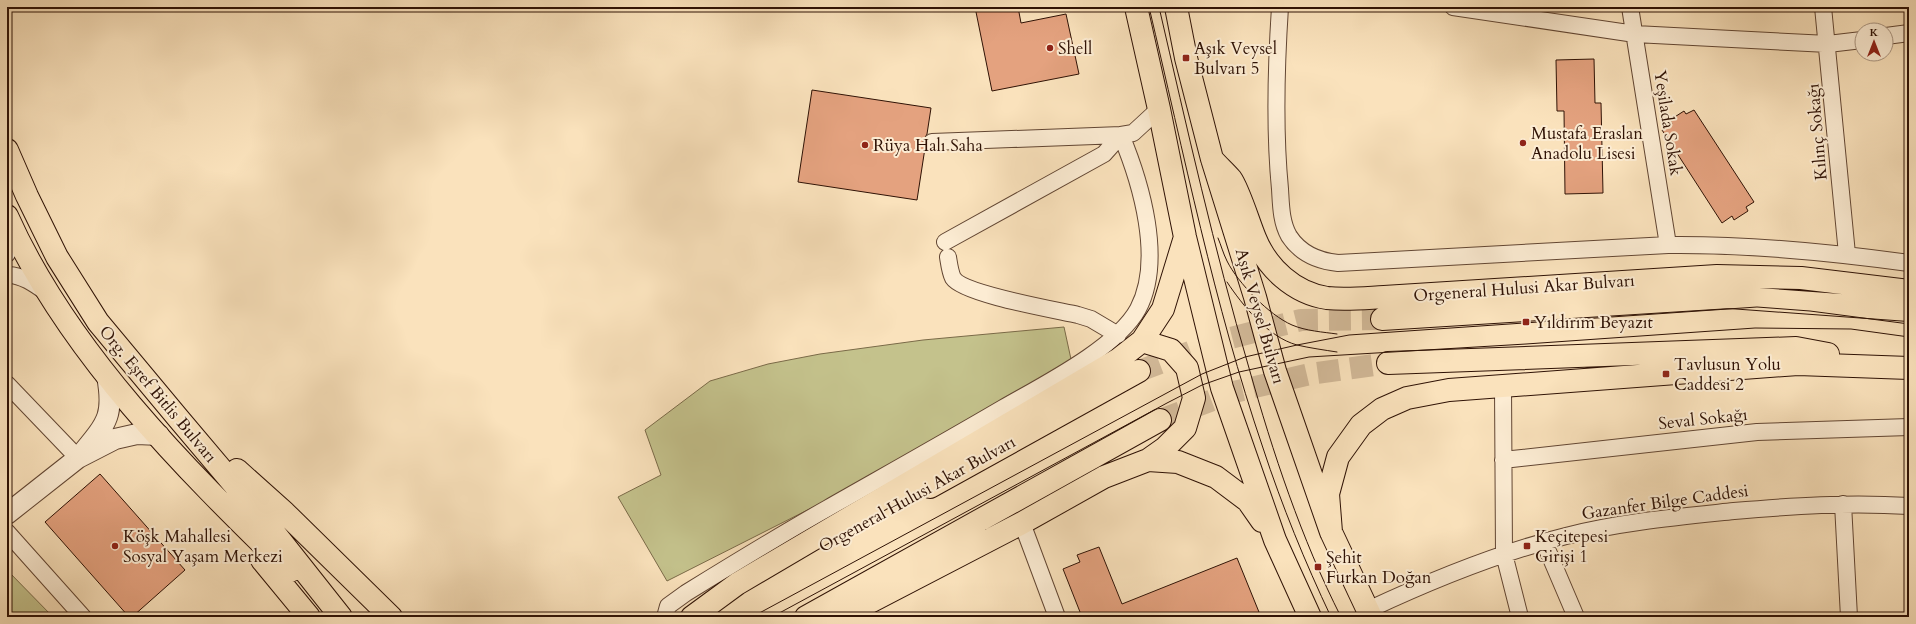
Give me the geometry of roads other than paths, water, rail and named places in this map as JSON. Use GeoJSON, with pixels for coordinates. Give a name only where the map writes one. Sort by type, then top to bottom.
{"type":"FeatureCollection","features":[{"type":"Feature","properties":{"kind":"main road"},"geometry":{"type":"LineString","coordinates":[[1136,7],[1159,109],[1185,237],[1222,388],[1275,540],[1310,617]]}},
{"type":"Feature","properties":{"kind":"main road","name":"Aşık Veysel Bulvarı"},"geometry":{"type":"LineString","coordinates":[[1176,7],[1183,35],[1186,58],[1212,159],[1255,297],[1275,371],[1331,532],[1369,613]]}},
{"type":"Feature","properties":{"kind":"main road"},"geometry":{"type":"LineString","coordinates":[[1183,35],[1184,25],[1190,7]]}},
{"type":"Feature","properties":{"kind":"main road","name":"Org. Eşref Bitlis Bulvarı"},"geometry":{"type":"LineString","coordinates":[[7,150],[27,196],[58,257],[94,315],[265,521],[341,617]]}},
{"type":"Feature","properties":{"kind":"main road","name":"Orgeneral Hulusi Akar Bulvarı"},"geometry":{"type":"LineString","coordinates":[[1212,159],[1232,180],[1256,241],[1269,263],[1277,273],[1291,284],[1307,292],[1326,298],[1345,299],[1384,297],[1716,276],[1801,278],[1909,291]]}},
{"type":"Feature","properties":{"kind":"main road","name":"Org. Eşref Bitlis Bulvarı"},"geometry":{"type":"LineString","coordinates":[[11,224],[48,294],[107,376],[232,514],[338,617]]}},
{"type":"Feature","properties":{"kind":"main road"},"geometry":{"type":"LineString","coordinates":[[692,617],[737,584],[1119,359],[1142,341],[1163,309],[1185,237]]}},
{"type":"Feature","properties":{"kind":"main road","name":"Orgeneral Hulusi Akar Bulvarı"},"geometry":{"type":"LineString","coordinates":[[1382,319],[1730,297],[1909,310]]}},
{"type":"Feature","properties":{"kind":"main road"},"geometry":{"type":"LineString","coordinates":[[841,617],[1022,523],[1104,477],[1148,460],[1165,448],[1185,428],[1194,398],[1187,368],[1171,350],[1142,341]]}},
{"type":"Feature","properties":{"kind":"main road"},"geometry":{"type":"LineString","coordinates":[[1388,363],[1796,348],[1909,367]]}},
{"type":"Feature","properties":{"kind":"main road"},"geometry":{"type":"LineString","coordinates":[[1331,532],[1328,494],[1338,457],[1361,425],[1382,409],[1407,398],[1448,390],[1798,364],[1909,367]]}},
{"type":"Feature","properties":{"kind":"main road","name":"Orgeneral Hulusi Akar Bulvarı"},"geometry":{"type":"LineString","coordinates":[[696,617],[1139,371]]}},
{"type":"Feature","properties":{"kind":"main road"},"geometry":{"type":"LineString","coordinates":[[178,418],[285,513],[390,617]]}},
{"type":"Feature","properties":{"kind":"main road"},"geometry":{"type":"LineString","coordinates":[[806,617],[1160,420]]}},
{"type":"Feature","properties":{"kind":"main road"},"geometry":{"type":"LineString","coordinates":[[1148,460],[1178,462],[1216,477],[1248,501],[1275,540]]}},
{"type":"Feature","properties":{"kind":"main road"},"geometry":{"type":"LineString","coordinates":[[232,514],[254,551],[309,617]]}},
{"type":"Feature","properties":{"kind":"street"},"geometry":{"type":"LineString","coordinates":[[1280,7],[1276,96],[1277,149],[1283,221],[1295,243],[1309,255],[1323,261],[1338,263],[1668,245],[1742,245],[1847,254],[1909,263]]}},
{"type":"Feature","properties":{"kind":"street"},"geometry":{"type":"LineString","coordinates":[[1453,7],[1635,29],[1828,44],[1854,41]]}},
{"type":"Feature","properties":{"kind":"street"},"geometry":{"type":"LineString","coordinates":[[1526,7],[1635,29]]}},
{"type":"Feature","properties":{"kind":"street","name":"Yeşilada Sokak"},"geometry":{"type":"LineString","coordinates":[[1630,7],[1635,29],[1668,245]]}},
{"type":"Feature","properties":{"kind":"street","name":"Kılınç Sokağı"},"geometry":{"type":"LineString","coordinates":[[1823,7],[1828,44],[1847,254]]}},
{"type":"Feature","properties":{"kind":"street"},"geometry":{"type":"LineString","coordinates":[[1894,35],[1909,33]]}},
{"type":"Feature","properties":{"kind":"street"},"geometry":{"type":"LineString","coordinates":[[932,142],[1121,136],[1134,133],[1159,109]]}},
{"type":"Feature","properties":{"kind":"street"},"geometry":{"type":"LineString","coordinates":[[1118,335],[1091,319],[987,294],[963,286],[954,278],[946,249],[1104,154],[1121,136]]}},
{"type":"Feature","properties":{"kind":"street"},"geometry":{"type":"LineString","coordinates":[[665,617],[668,606],[686,593],[826,508],[1057,377],[1104,346],[1123,330],[1137,310],[1144,295],[1148,276],[1148,253],[1147,226],[1142,192],[1134,165],[1121,136]]}},
{"type":"Feature","properties":{"kind":"street"},"geometry":{"type":"LineString","coordinates":[[7,254],[11,224]]}},
{"type":"Feature","properties":{"kind":"street"},"geometry":{"type":"LineString","coordinates":[[7,275],[12,275],[31,283],[48,294]]}},
{"type":"Feature","properties":{"kind":"street"},"geometry":{"type":"LineString","coordinates":[[78,458],[104,427],[110,412],[110,395],[107,376]]}},
{"type":"Feature","properties":{"kind":"street"},"geometry":{"type":"LineString","coordinates":[[7,384],[78,458]]}},
{"type":"Feature","properties":{"kind":"street"},"geometry":{"type":"LineString","coordinates":[[1503,387],[1502,460],[1504,554],[1520,617]]}},
{"type":"Feature","properties":{"kind":"street","name":"Seval Sokağı"},"geometry":{"type":"LineString","coordinates":[[1502,460],[1757,432],[1909,427]]}},
{"type":"Feature","properties":{"kind":"street"},"geometry":{"type":"LineString","coordinates":[[7,514],[78,458],[115,439],[137,434],[159,435]]}},
{"type":"Feature","properties":{"kind":"street"},"geometry":{"type":"LineString","coordinates":[[1843,504],[1849,617]]}},
{"type":"Feature","properties":{"kind":"street","name":"Gazanfer Bilge Caddesi"},"geometry":{"type":"LineString","coordinates":[[1369,613],[1443,576],[1504,554],[1544,542],[1607,527],[1647,520],[1796,505],[1843,504],[1909,506]]}},
{"type":"Feature","properties":{"kind":"street"},"geometry":{"type":"LineString","coordinates":[[1022,523],[1057,617]]}},
{"type":"Feature","properties":{"kind":"street"},"geometry":{"type":"LineString","coordinates":[[7,532],[83,617]]}},
{"type":"Feature","properties":{"kind":"street"},"geometry":{"type":"LineString","coordinates":[[1544,542],[1576,617]]}},
{"type":"Feature","properties":{"kind":"tunnel"},"geometry":{"type":"LineString","coordinates":[[1139,371],[1219,341],[1301,320],[1382,319]]}},
{"type":"Feature","properties":{"kind":"tunnel"},"geometry":{"type":"LineString","coordinates":[[1160,420],[1234,392],[1310,374],[1388,363]]}},
{"type":"Feature","properties":{"kind":"tram line"},"geometry":{"type":"LineString","coordinates":[[1149,7],[1201,229],[1229,339],[1245,394],[1270,470],[1286,512],[1303,555],[1331,617]]}},
{"type":"Feature","properties":{"kind":"tram line"},"geometry":{"type":"LineString","coordinates":[[1159,7],[1213,233],[1236,323],[1258,400],[1289,495],[1313,557],[1341,617]]}},
{"type":"Feature","properties":{"kind":"tram line"},"geometry":{"type":"LineString","coordinates":[[1218,238],[1224,255],[1232,270],[1246,288],[1264,306],[1283,320],[1297,327],[1337,334]]}},
{"type":"Feature","properties":{"kind":"tram line"},"geometry":{"type":"LineString","coordinates":[[1227,282],[1257,320],[1276,335],[1297,345],[1337,352]]}},
{"type":"Feature","properties":{"kind":"tram line"},"geometry":{"type":"LineString","coordinates":[[752,617],[1202,374],[1245,357],[1349,335],[1757,307],[1810,311],[1909,324]]}},
{"type":"Feature","properties":{"kind":"tram line"},"geometry":{"type":"LineString","coordinates":[[772,617],[1167,403],[1202,385],[1239,372],[1309,357],[1755,328],[1851,329],[1909,337]]}},
{"type":"Feature","properties":{"kind":"place","name":"Shell"},"geometry":{"type":"Point","coordinates":[1050,48]}},
{"type":"Feature","properties":{"kind":"place","name":"Aşık Veysel Bulvarı 5"},"geometry":{"type":"Point","coordinates":[1186,58]}},
{"type":"Feature","properties":{"kind":"place","name":"Mustafa Eraslan Anadolu Lisesi"},"geometry":{"type":"Point","coordinates":[1523,143]}},
{"type":"Feature","properties":{"kind":"place","name":"Rüya Halı Saha"},"geometry":{"type":"Point","coordinates":[865,145]}},
{"type":"Feature","properties":{"kind":"place","name":"Yıldırım Beyazıt"},"geometry":{"type":"Point","coordinates":[1526,322]}},
{"type":"Feature","properties":{"kind":"place","name":"Tavlusun Yolu Caddesi 2"},"geometry":{"type":"Point","coordinates":[1666,374]}},
{"type":"Feature","properties":{"kind":"place","name":"Köşk Mahallesi Sosyal Yaşam Merkezi"},"geometry":{"type":"Point","coordinates":[115,546]}},
{"type":"Feature","properties":{"kind":"place","name":"Keçitepesi Girişi 1"},"geometry":{"type":"Point","coordinates":[1527,546]}},
{"type":"Feature","properties":{"kind":"place","name":"Şehit Furkan Doğan"},"geometry":{"type":"Point","coordinates":[1318,567]}}]}
